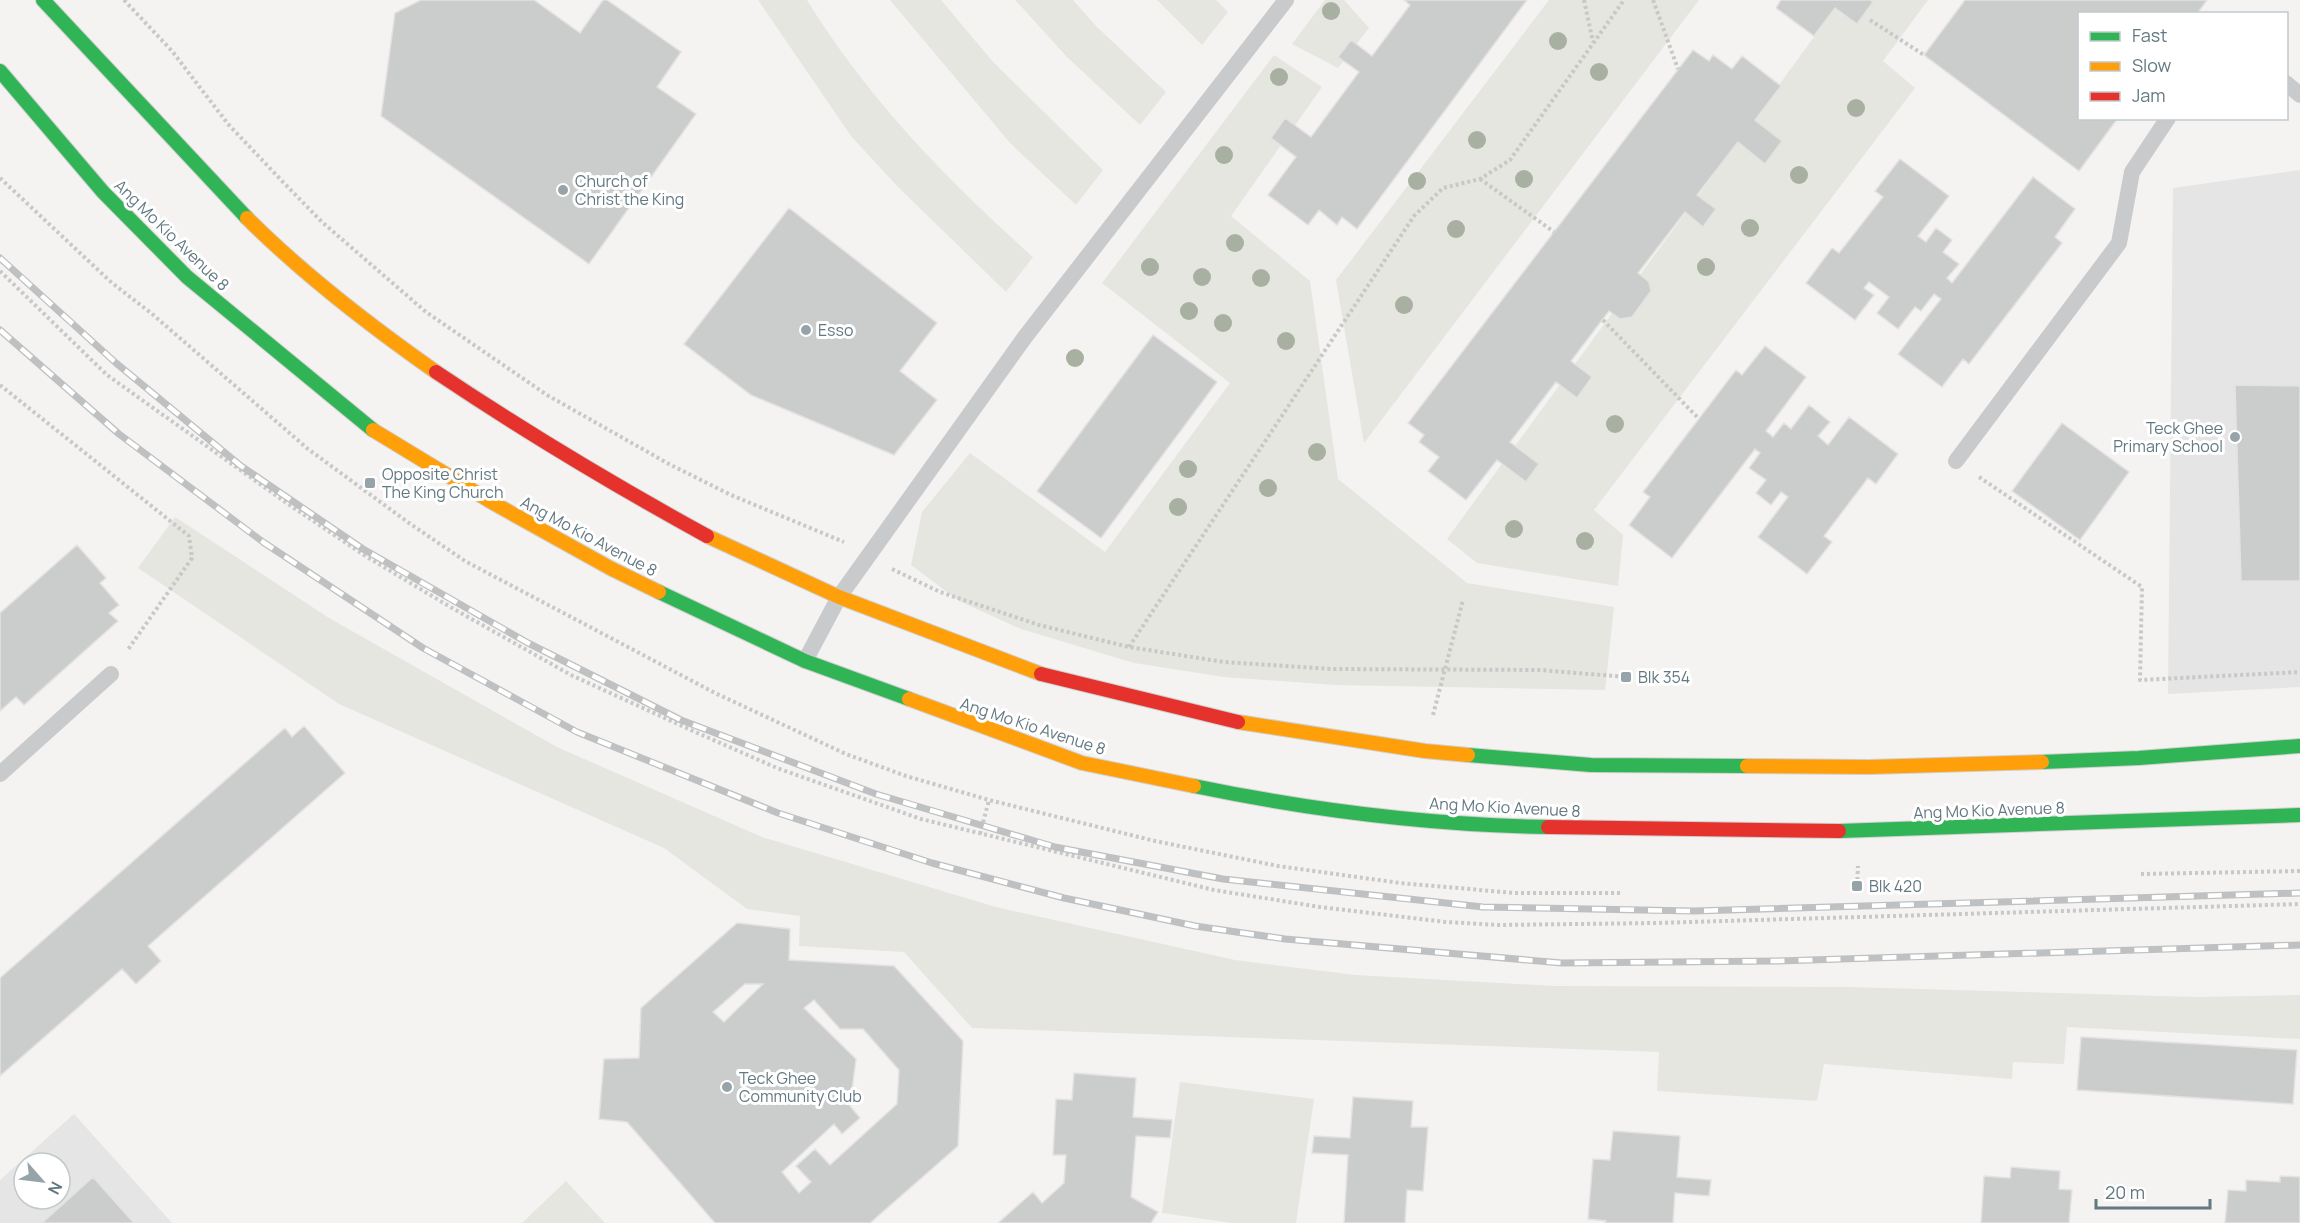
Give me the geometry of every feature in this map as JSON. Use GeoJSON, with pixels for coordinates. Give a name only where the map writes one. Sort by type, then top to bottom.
{"type":"FeatureCollection","features":[{"type":"Feature","properties":{"kind":"main road"},"geometry":{"type":"LineString","coordinates":[[43,0],[246,218],[278,249],[353,313],[525,432],[620,489],[731,549],[839,597],[1026,670],[1256,726],[1425,751],[1591,765],[1869,767],[2139,758],[2300,746]]}},
{"type":"Feature","properties":{"kind":"main road","name":"Ang Mo Kio Avenue 8"},"geometry":{"type":"LineString","coordinates":[[0,71],[103,192],[187,277],[382,437],[495,504],[610,567],[805,661],[1082,763],[1227,793],[1396,818],[1492,826],[1858,831],[2300,815]]}},
{"type":"Feature","properties":{"kind":"lane"},"geometry":{"type":"LineString","coordinates":[[805,661],[839,597],[1025,337],[1286,0]]}},
{"type":"Feature","properties":{"kind":"lane"},"geometry":{"type":"LineString","coordinates":[[2288,85],[2300,95]]}},
{"type":"Feature","properties":{"kind":"lane"},"geometry":{"type":"LineString","coordinates":[[1956,461],[2119,243],[2132,172],[2167,120]]}},
{"type":"Feature","properties":{"kind":"lane"},"geometry":{"type":"LineString","coordinates":[[0,774],[111,674]]}},
{"type":"Feature","properties":{"kind":"path"},"geometry":{"type":"LineString","coordinates":[[124,0],[172,51],[228,124],[274,173],[322,222],[426,312],[546,395],[669,464],[731,495],[823,532],[907,577],[980,606],[1039,625],[1129,647],[1224,662],[1332,669],[1541,670],[1626,677]]}},
{"type":"Feature","properties":{"kind":"path"},"geometry":{"type":"LineString","coordinates":[[1584,0],[1594,43]]}},
{"type":"Feature","properties":{"kind":"path"},"geometry":{"type":"LineString","coordinates":[[1129,647],[1414,216],[1443,189],[1480,179],[1510,160],[1624,0]]}},
{"type":"Feature","properties":{"kind":"path"},"geometry":{"type":"LineString","coordinates":[[1653,0],[1678,69]]}},
{"type":"Feature","properties":{"kind":"path"},"geometry":{"type":"LineString","coordinates":[[1870,20],[1924,55]]}},
{"type":"Feature","properties":{"kind":"path"},"geometry":{"type":"LineString","coordinates":[[1480,179],[1554,232]]}},
{"type":"Feature","properties":{"kind":"path"},"geometry":{"type":"LineString","coordinates":[[1603,320],[1699,419]]}},
{"type":"Feature","properties":{"kind":"path"},"geometry":{"type":"LineString","coordinates":[[0,385],[189,536],[192,558],[111,674]]}},
{"type":"Feature","properties":{"kind":"path"},"geometry":{"type":"LineString","coordinates":[[1956,461],[2142,587],[2140,680],[2300,672]]}},
{"type":"Feature","properties":{"kind":"path"},"geometry":{"type":"LineString","coordinates":[[1425,751],[1442,671],[1463,600]]}},
{"type":"Feature","properties":{"kind":"path"},"geometry":{"type":"LineString","coordinates":[[980,834],[990,800]]}},
{"type":"Feature","properties":{"kind":"path"},"geometry":{"type":"LineString","coordinates":[[2140,874],[2300,871]]}},
{"type":"Feature","properties":{"kind":"shaded area"},"geometry":{"type":"Polygon","coordinates":[[[758,0],[807,0],[856,71],[911,137],[970,199],[1033,257],[1006,292],[898,187],[851,136],[758,0]]]}},
{"type":"Feature","properties":{"kind":"shaded area"},"geometry":{"type":"Polygon","coordinates":[[[890,0],[941,0],[994,63],[1103,170],[1076,205],[1011,144],[890,0]]]}},
{"type":"Feature","properties":{"kind":"shaded area"},"geometry":{"type":"Polygon","coordinates":[[[1015,0],[1073,0],[1097,27],[1166,92],[1140,125],[1067,57],[1015,0]]]}},
{"type":"Feature","properties":{"kind":"shaded area"},"geometry":{"type":"Polygon","coordinates":[[[1157,0],[1216,0],[1228,12],[1202,45],[1157,0]]]}},
{"type":"Feature","properties":{"kind":"shaded area"},"geometry":{"type":"Polygon","coordinates":[[[1325,0],[1344,0],[1369,28],[1338,68],[1292,44],[1325,0]]]}},
{"type":"Feature","properties":{"kind":"shaded area"},"geometry":{"type":"Polygon","coordinates":[[[1549,0],[1699,0],[1364,443],[1336,280],[1549,0]]]}},
{"type":"Feature","properties":{"kind":"shaded area"},"geometry":{"type":"Polygon","coordinates":[[[1841,0],[1928,0],[1883,61],[1915,88],[1594,510],[1623,535],[1618,586],[1477,563],[1447,539],[1841,0]]]}},
{"type":"Feature","properties":{"kind":"shaded area"},"geometry":{"type":"Polygon","coordinates":[[[1274,55],[1322,87],[1231,216],[1310,281],[1338,479],[1467,583],[1614,607],[1605,690],[1335,685],[1224,677],[1134,663],[1021,629],[959,601],[911,565],[922,512],[970,453],[1105,552],[1230,383],[1102,283],[1274,55]]]}},
{"type":"Feature","properties":{"kind":"shaded area","name":"Teck Ghee Primary School"},"geometry":{"type":"Polygon","coordinates":[[[2300,170],[2300,687],[2168,694],[2173,188],[2300,170]]]}},
{"type":"Feature","properties":{"kind":"shaded area"},"geometry":{"type":"Polygon","coordinates":[[[175,517],[329,618],[557,747],[762,837],[996,907],[1235,960],[1355,975],[1554,986],[1848,987],[2196,997],[2300,995],[2300,1039],[2067,1027],[2064,1064],[2013,1062],[2012,1079],[1824,1064],[1817,1101],[1657,1091],[1659,1052],[972,1028],[904,952],[799,946],[800,916],[747,909],[664,848],[339,704],[138,568],[175,517]]]}},
{"type":"Feature","properties":{"kind":"shaded area"},"geometry":{"type":"Polygon","coordinates":[[[1180,1082],[1314,1099],[1296,1223],[1232,1223],[1162,1213],[1180,1082]]]}},
{"type":"Feature","properties":{"kind":"shaded area"},"geometry":{"type":"Polygon","coordinates":[[[74,1114],[172,1223],[0,1223],[0,1180],[12,1169],[12,1211],[72,1211],[72,1151],[33,1151],[74,1114]]]}},
{"type":"Feature","properties":{"kind":"shaded area"},"geometry":{"type":"Polygon","coordinates":[[[566,1181],[605,1223],[522,1223],[566,1181]]]}},
{"type":"Feature","properties":{"kind":"building","name":"Church of Christ the King"},"geometry":{"type":"Polygon","coordinates":[[[421,0],[534,0],[580,33],[603,0],[607,0],[681,52],[657,87],[696,114],[589,264],[381,116],[395,13],[421,0]]]}},
{"type":"Feature","properties":{"kind":"building"},"geometry":{"type":"Polygon","coordinates":[[[1404,0],[1527,0],[1357,229],[1342,217],[1337,225],[1319,210],[1308,225],[1268,195],[1296,157],[1271,138],[1285,118],[1311,137],[1359,72],[1338,57],[1351,40],[1372,56],[1410,5],[1404,0]]]}},
{"type":"Feature","properties":{"kind":"building"},"geometry":{"type":"Polygon","coordinates":[[[1781,0],[1870,0],[1873,2],[1857,24],[1835,8],[1814,36],[1776,8],[1781,0]]]}},
{"type":"Feature","properties":{"kind":"building"},"geometry":{"type":"Polygon","coordinates":[[[1965,0],[2207,0],[2198,12],[2078,12],[2078,120],[2117,120],[2079,171],[1924,55],[1965,0]]]}},
{"type":"Feature","properties":{"kind":"building"},"geometry":{"type":"Polygon","coordinates":[[[1693,50],[1709,61],[1713,55],[1732,69],[1742,56],[1781,86],[1755,120],[1782,141],[1765,164],[1738,142],[1697,195],[1716,209],[1703,227],[1685,212],[1638,273],[1649,282],[1651,291],[1632,317],[1620,319],[1609,311],[1571,361],[1592,377],[1577,398],[1556,382],[1510,442],[1539,464],[1526,482],[1497,460],[1466,500],[1428,471],[1439,457],[1419,442],[1424,435],[1408,423],[1693,50]]]}},
{"type":"Feature","properties":{"kind":"building"},"geometry":{"type":"Polygon","coordinates":[[[1900,159],[1949,196],[1918,236],[1926,242],[1936,228],[1952,240],[1943,252],[1959,264],[1947,278],[1952,283],[2033,177],[2075,209],[2055,237],[2062,243],[1969,364],[1963,359],[1942,387],[1898,354],[1941,299],[1934,294],[1921,311],[1915,307],[1898,329],[1877,313],[1889,297],[1869,282],[1864,288],[1874,295],[1855,320],[1806,283],[1832,248],[1839,253],[1883,197],[1875,191],[1900,159]]]}},
{"type":"Feature","properties":{"kind":"building"},"geometry":{"type":"Polygon","coordinates":[[[789,208],[937,323],[900,371],[937,400],[894,455],[751,395],[684,344],[789,208]]]}},
{"type":"Feature","properties":{"kind":"building"},"geometry":{"type":"Polygon","coordinates":[[[1153,335],[1217,382],[1101,538],[1037,491],[1153,335]]]}},
{"type":"Feature","properties":{"kind":"building"},"geometry":{"type":"Polygon","coordinates":[[[1765,346],[1806,377],[1766,431],[1773,437],[1784,423],[1791,429],[1809,405],[1830,422],[1818,436],[1828,445],[1849,417],[1898,454],[1876,484],[1868,478],[1824,536],[1832,542],[1807,574],[1758,537],[1788,497],[1781,492],[1771,505],[1756,493],[1766,480],[1749,468],[1760,453],[1755,449],[1672,558],[1629,525],[1650,497],[1643,492],[1736,370],[1742,375],[1765,346]]]}},
{"type":"Feature","properties":{"kind":"building"},"geometry":{"type":"Polygon","coordinates":[[[2235,385],[2300,386],[2300,581],[2241,581],[2235,385]]]}},
{"type":"Feature","properties":{"kind":"building"},"geometry":{"type":"Polygon","coordinates":[[[2062,423],[2129,472],[2080,540],[2012,491],[2062,423]]]}},
{"type":"Feature","properties":{"kind":"building"},"geometry":{"type":"Polygon","coordinates":[[[77,545],[106,578],[100,583],[119,605],[109,613],[118,621],[24,705],[16,697],[0,711],[0,613],[77,545]]]}},
{"type":"Feature","properties":{"kind":"building"},"geometry":{"type":"Polygon","coordinates":[[[304,726],[345,773],[148,946],[161,961],[136,984],[122,969],[0,1076],[0,978],[285,728],[292,737],[304,726]]]}},
{"type":"Feature","properties":{"kind":"building","name":"Teck Ghee Community Club"},"geometry":{"type":"Polygon","coordinates":[[[737,923],[790,929],[789,960],[894,966],[963,1041],[958,1146],[870,1223],[715,1223],[627,1122],[599,1119],[604,1059],[639,1058],[641,1008],[737,923]],[[745,984],[713,1012],[724,1022],[763,984],[745,984]],[[814,1000],[804,1008],[856,1059],[850,1106],[860,1118],[842,1134],[834,1124],[782,1172],[799,1193],[811,1182],[796,1166],[815,1149],[830,1165],[897,1104],[899,1070],[863,1029],[840,1029],[814,1000]]]}},
{"type":"Feature","properties":{"kind":"building"},"geometry":{"type":"Polygon","coordinates":[[[2081,1037],[2297,1050],[2293,1104],[2077,1090],[2081,1037]]]}},
{"type":"Feature","properties":{"kind":"building"},"geometry":{"type":"Polygon","coordinates":[[[1074,1073],[1136,1078],[1133,1117],[1172,1120],[1170,1138],[1136,1136],[1131,1197],[1158,1212],[1151,1223],[998,1223],[1033,1192],[1042,1203],[1064,1183],[1066,1155],[1053,1155],[1056,1099],[1072,1100],[1074,1073]]]}},
{"type":"Feature","properties":{"kind":"building"},"geometry":{"type":"Polygon","coordinates":[[[1353,1097],[1413,1101],[1411,1127],[1428,1127],[1423,1191],[1407,1190],[1405,1223],[1344,1223],[1348,1155],[1312,1153],[1314,1136],[1350,1138],[1353,1097]]]}},
{"type":"Feature","properties":{"kind":"building"},"geometry":{"type":"Polygon","coordinates":[[[1613,1131],[1680,1136],[1677,1177],[1711,1180],[1709,1196],[1675,1193],[1673,1223],[1605,1223],[1606,1221],[1588,1219],[1593,1159],[1610,1160],[1613,1131]]]}},
{"type":"Feature","properties":{"kind":"building"},"geometry":{"type":"Polygon","coordinates":[[[2011,1167],[2060,1171],[2059,1189],[2072,1190],[2069,1223],[1981,1223],[1984,1176],[2010,1178],[2011,1167]]]}},
{"type":"Feature","properties":{"kind":"building"},"geometry":{"type":"Polygon","coordinates":[[[2280,1176],[2300,1177],[2300,1223],[2225,1223],[2228,1190],[2246,1191],[2246,1180],[2280,1182],[2280,1176]]]}},
{"type":"Feature","properties":{"kind":"building"},"geometry":{"type":"Polygon","coordinates":[[[93,1177],[134,1223],[42,1223],[55,1211],[72,1211],[72,1196],[93,1177]]]}},
{"type":"Feature","properties":{"kind":"railway"},"geometry":{"type":"LineString","coordinates":[[0,258],[116,363],[241,466],[363,549],[528,643],[681,720],[876,794],[1055,847],[1223,879],[1483,907],[1694,911],[2300,893]]}},
{"type":"Feature","properties":{"kind":"railway"},"geometry":{"type":"LineString","coordinates":[[0,330],[119,434],[263,542],[423,648],[577,732],[778,813],[932,863],[1064,898],[1195,926],[1285,939],[1562,963],[1776,961],[2300,945]]}},
{"type":"Feature","properties":{"kind":"traffic: fast"},"geometry":{"type":"LineString","coordinates":[[43,0],[247,218]]}},
{"type":"Feature","properties":{"kind":"traffic: fast"},"geometry":{"type":"LineString","coordinates":[[0,71],[103,192],[187,277],[373,430]]}},
{"type":"Feature","properties":{"kind":"traffic: fast"},"geometry":{"type":"LineString","coordinates":[[659,592],[805,661],[909,699]]}},
{"type":"Feature","properties":{"kind":"traffic: fast"},"geometry":{"type":"LineString","coordinates":[[2042,762],[2139,758],[2300,746]]}},
{"type":"Feature","properties":{"kind":"traffic: fast"},"geometry":{"type":"LineString","coordinates":[[1468,755],[1591,765],[1747,766]]}},
{"type":"Feature","properties":{"kind":"traffic: fast"},"geometry":{"type":"LineString","coordinates":[[1194,786],[1370,815],[1503,826],[1548,827]]}},
{"type":"Feature","properties":{"kind":"traffic: fast"},"geometry":{"type":"LineString","coordinates":[[1839,831],[2300,815]]}},
{"type":"Feature","properties":{"kind":"traffic: slow"},"geometry":{"type":"LineString","coordinates":[[247,218],[338,299],[436,372]]}},
{"type":"Feature","properties":{"kind":"traffic: slow"},"geometry":{"type":"LineString","coordinates":[[373,430],[495,504],[610,568],[659,592]]}},
{"type":"Feature","properties":{"kind":"traffic: slow"},"geometry":{"type":"LineString","coordinates":[[707,536],[839,597],[1041,674]]}},
{"type":"Feature","properties":{"kind":"traffic: slow"},"geometry":{"type":"LineString","coordinates":[[909,699],[1082,763],[1194,786]]}},
{"type":"Feature","properties":{"kind":"traffic: slow"},"geometry":{"type":"LineString","coordinates":[[1238,722],[1425,751],[1468,755]]}},
{"type":"Feature","properties":{"kind":"traffic: slow"},"geometry":{"type":"LineString","coordinates":[[1747,766],[1869,767],[2042,762]]}},
{"type":"Feature","properties":{"kind":"traffic: jam"},"geometry":{"type":"LineString","coordinates":[[436,372],[570,457],[707,536]]}},
{"type":"Feature","properties":{"kind":"traffic: jam"},"geometry":{"type":"LineString","coordinates":[[1041,674],[1238,722]]}},
{"type":"Feature","properties":{"kind":"traffic: jam"},"geometry":{"type":"LineString","coordinates":[[1548,827],[1839,831]]}},
{"type":"Feature","properties":{"kind":"place","name":"Church of Christ the King"},"geometry":{"type":"Point","coordinates":[563,190]}},
{"type":"Feature","properties":{"kind":"place","name":"Esso"},"geometry":{"type":"Point","coordinates":[806,330]}},
{"type":"Feature","properties":{"kind":"place","name":"Teck Ghee Primary School"},"geometry":{"type":"Point","coordinates":[2235,437]}},
{"type":"Feature","properties":{"kind":"place","name":"Opposite Christ The King Church"},"geometry":{"type":"Point","coordinates":[370,483]}},
{"type":"Feature","properties":{"kind":"place","name":"Blk 354"},"geometry":{"type":"Point","coordinates":[1626,677]}},
{"type":"Feature","properties":{"kind":"place","name":"Blk 420"},"geometry":{"type":"Point","coordinates":[1857,886]}},
{"type":"Feature","properties":{"kind":"place","name":"Teck Ghee Community Club"},"geometry":{"type":"Point","coordinates":[727,1087]}}]}
